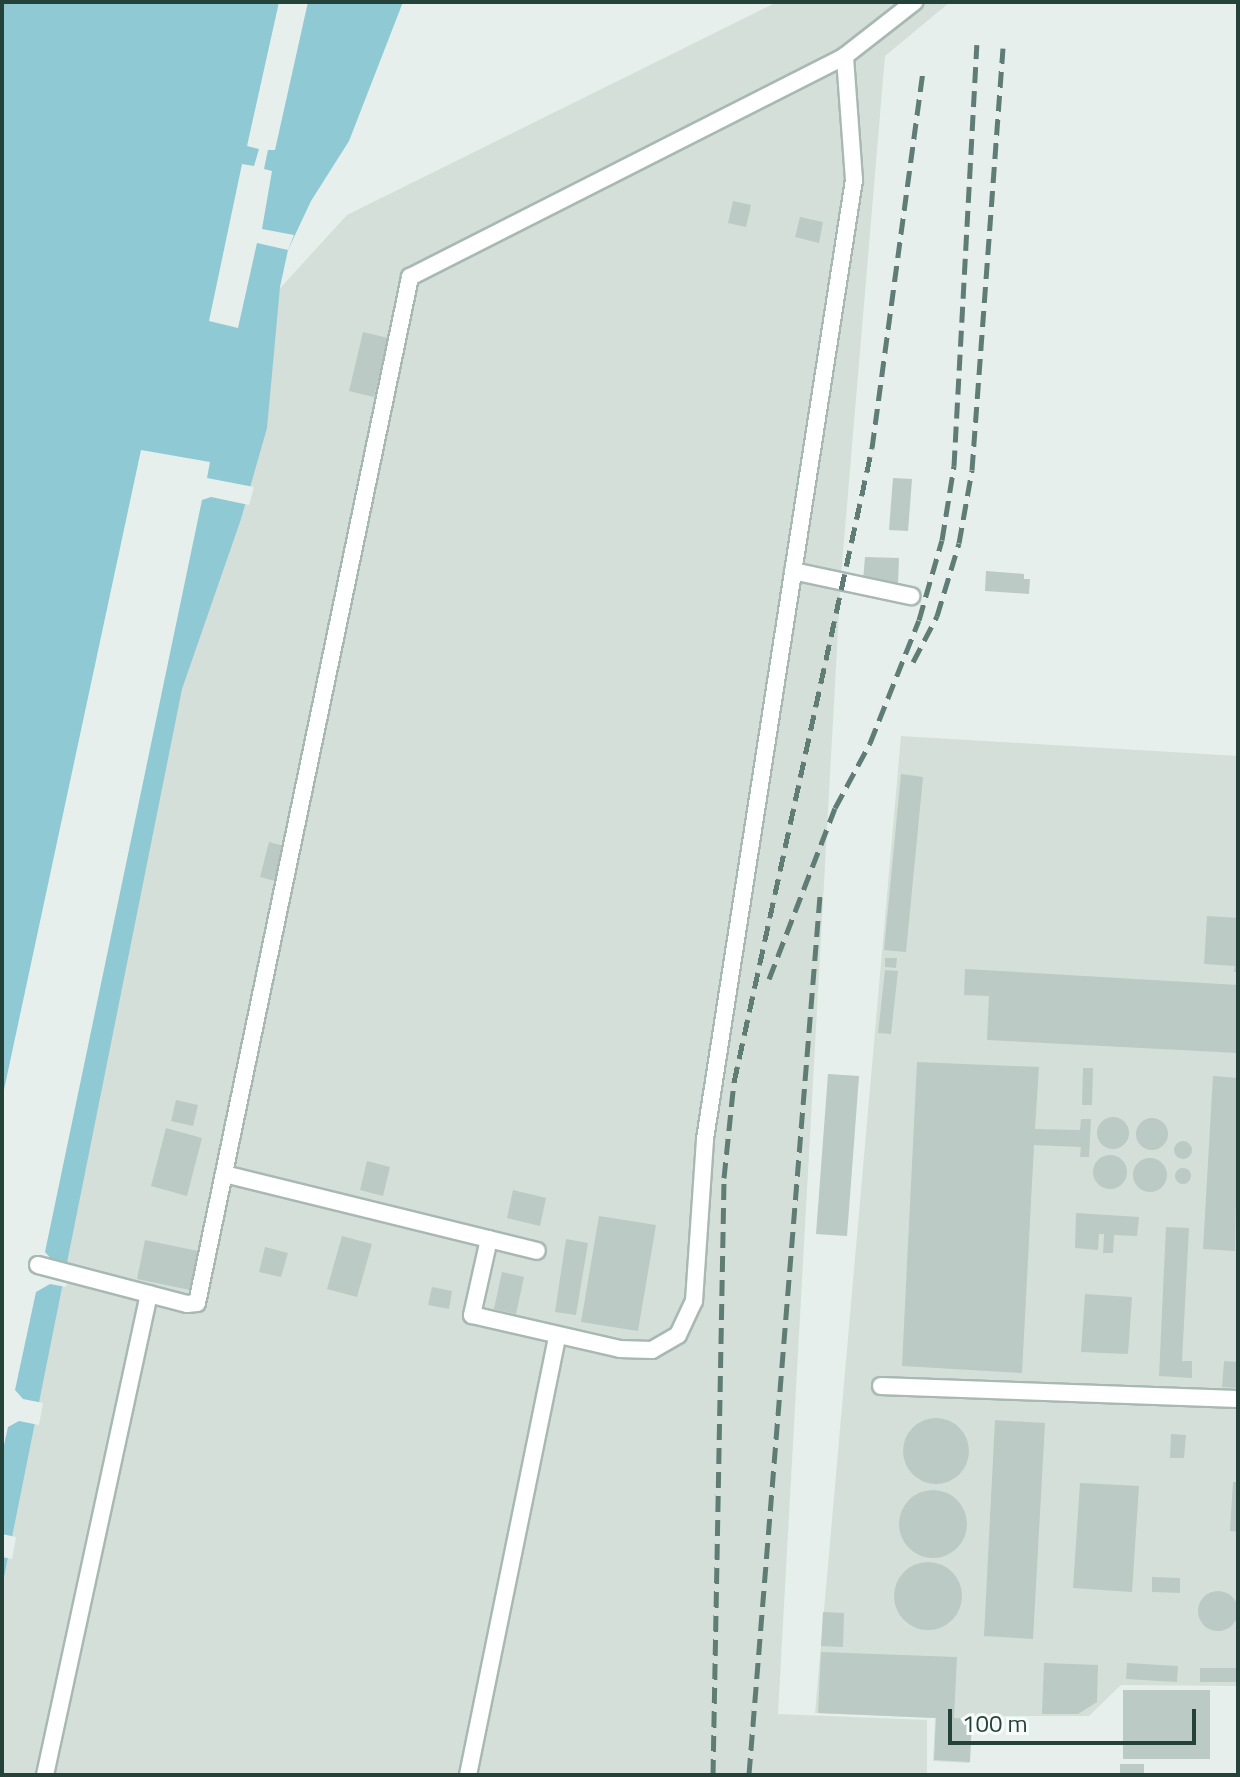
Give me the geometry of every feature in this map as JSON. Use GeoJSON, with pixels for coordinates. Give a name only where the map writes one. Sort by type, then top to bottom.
{"type":"FeatureCollection","features":[{"type":"Feature","properties":{"kind":"lane"},"geometry":{"type":"LineString","coordinates":[[38,1265],[149,1294],[197,1303],[410,277],[845,56],[914,2]]}},
{"type":"Feature","properties":{"kind":"lane"},"geometry":{"type":"LineString","coordinates":[[489,1239],[472,1315],[557,1337],[620,1349],[652,1350],[678,1335],[694,1301],[705,1139],[854,180],[845,56]]}},
{"type":"Feature","properties":{"kind":"lane"},"geometry":{"type":"LineString","coordinates":[[793,571],[911,596]]}},
{"type":"Feature","properties":{"kind":"lane"},"geometry":{"type":"LineString","coordinates":[[224,1174],[537,1251]]}},
{"type":"Feature","properties":{"kind":"lane"},"geometry":{"type":"LineString","coordinates":[[45,1775],[149,1294]]}},
{"type":"Feature","properties":{"kind":"lane"},"geometry":{"type":"LineString","coordinates":[[468,1775],[557,1337]]}},
{"type":"Feature","properties":{"kind":"lane"},"geometry":{"type":"LineString","coordinates":[[881,1386],[1238,1399]]}},
{"type":"Feature","properties":{"kind":"shaded area"},"geometry":{"type":"Polygon","coordinates":[[[777,2],[950,2],[885,56],[841,576],[778,1714],[927,1720],[927,1775],[2,1775],[2,1056],[134,448],[347,215],[777,2]]]}},
{"type":"Feature","properties":{"kind":"shaded area"},"geometry":{"type":"Polygon","coordinates":[[[901,736],[1238,756],[1238,1686],[1121,1685],[1089,1716],[972,1716],[969,1763],[933,1761],[935,1718],[815,1713],[901,736]]]}},
{"type":"Feature","properties":{"kind":"water"},"geometry":{"type":"Polygon","coordinates":[[[2,2],[403,2],[349,141],[311,201],[288,250],[280,287],[267,428],[241,519],[182,689],[2,1587],[2,2]]]}},
{"type":"Feature","properties":{"kind":"pier"},"geometry":{"type":"Polygon","coordinates":[[[279,2],[308,2],[275,150],[268,150],[264,169],[272,171],[262,229],[294,235],[288,250],[257,243],[238,328],[209,321],[242,164],[254,166],[259,149],[247,146],[279,2]]]}},
{"type":"Feature","properties":{"kind":"pier"},"geometry":{"type":"Polygon","coordinates":[[[141,450],[210,462],[207,478],[254,487],[249,505],[211,497],[202,500],[45,1252],[54,1262],[71,1266],[66,1287],[50,1284],[36,1292],[15,1390],[23,1399],[43,1403],[39,1425],[19,1421],[8,1427],[2,1454],[2,1099],[141,450]]]}},
{"type":"Feature","properties":{"kind":"pier"},"geometry":{"type":"Polygon","coordinates":[[[2,1534],[16,1537],[12,1559],[2,1557],[2,1534]]]}},
{"type":"Feature","properties":{"kind":"building"},"geometry":{"type":"Polygon","coordinates":[[[733,201],[751,205],[746,227],[728,223],[733,201]]]}},
{"type":"Feature","properties":{"kind":"building"},"geometry":{"type":"Polygon","coordinates":[[[800,217],[823,222],[819,243],[795,237],[800,217]]]}},
{"type":"Feature","properties":{"kind":"building"},"geometry":{"type":"Polygon","coordinates":[[[363,332],[388,338],[374,397],[349,391],[363,332]]]}},
{"type":"Feature","properties":{"kind":"building"},"geometry":{"type":"Polygon","coordinates":[[[893,478],[912,479],[908,531],[889,530],[893,478]]]}},
{"type":"Feature","properties":{"kind":"building"},"geometry":{"type":"Polygon","coordinates":[[[865,557],[899,558],[898,583],[863,581],[865,557]]]}},
{"type":"Feature","properties":{"kind":"building"},"geometry":{"type":"Polygon","coordinates":[[[986,571],[1024,574],[1024,579],[1030,579],[1029,594],[985,591],[986,571]]]}},
{"type":"Feature","properties":{"kind":"building"},"geometry":{"type":"Polygon","coordinates":[[[901,774],[923,777],[906,952],[884,950],[901,774]]]}},
{"type":"Feature","properties":{"kind":"building"},"geometry":{"type":"Polygon","coordinates":[[[269,842],[288,847],[279,882],[260,877],[269,842]]]}},
{"type":"Feature","properties":{"kind":"building"},"geometry":{"type":"Polygon","coordinates":[[[1207,916],[1238,918],[1238,972],[1234,972],[1235,966],[1204,964],[1207,916]]]}},
{"type":"Feature","properties":{"kind":"building"},"geometry":{"type":"Polygon","coordinates":[[[885,958],[897,958],[896,968],[885,967],[885,958]]]}},
{"type":"Feature","properties":{"kind":"building"},"geometry":{"type":"Polygon","coordinates":[[[965,969],[1238,985],[1238,1053],[987,1040],[989,996],[964,995],[965,969]]]}},
{"type":"Feature","properties":{"kind":"building"},"geometry":{"type":"Polygon","coordinates":[[[885,970],[898,971],[891,1034],[878,1033],[885,970]]]}},
{"type":"Feature","properties":{"kind":"building"},"geometry":{"type":"Polygon","coordinates":[[[917,1062],[1039,1067],[1035,1129],[1080,1130],[1081,1119],[1091,1119],[1089,1157],[1080,1157],[1081,1147],[1034,1145],[1022,1373],[902,1366],[917,1062]]]}},
{"type":"Feature","properties":{"kind":"building"},"geometry":{"type":"Polygon","coordinates":[[[1083,1068],[1093,1068],[1092,1105],[1082,1105],[1083,1068]]]}},
{"type":"Feature","properties":{"kind":"building"},"geometry":{"type":"Polygon","coordinates":[[[828,1074],[859,1076],[847,1236],[816,1234],[828,1074]]]}},
{"type":"Feature","properties":{"kind":"building"},"geometry":{"type":"Polygon","coordinates":[[[1213,1076],[1238,1078],[1235,1251],[1203,1249],[1213,1076]]]}},
{"type":"Feature","properties":{"kind":"building"},"geometry":{"type":"Polygon","coordinates":[[[176,1100],[198,1105],[193,1126],[171,1121],[176,1100]]]}},
{"type":"Feature","properties":{"kind":"building"},"geometry":{"type":"Polygon","coordinates":[[[1113,1117],[1124,1122],[1129,1133],[1124,1144],[1113,1149],[1102,1144],[1097,1133],[1102,1122],[1113,1117]]]}},
{"type":"Feature","properties":{"kind":"building"},"geometry":{"type":"Polygon","coordinates":[[[1152,1118],[1164,1122],[1168,1134],[1164,1146],[1152,1150],[1140,1146],[1136,1134],[1140,1122],[1152,1118]]]}},
{"type":"Feature","properties":{"kind":"building"},"geometry":{"type":"Polygon","coordinates":[[[166,1128],[202,1138],[187,1196],[151,1186],[166,1128]]]}},
{"type":"Feature","properties":{"kind":"building"},"geometry":{"type":"Polygon","coordinates":[[[1179,1141],[1187,1141],[1192,1150],[1190,1157],[1179,1159],[1174,1154],[1174,1146],[1179,1141]]]}},
{"type":"Feature","properties":{"kind":"building"},"geometry":{"type":"Polygon","coordinates":[[[1110,1155],[1122,1160],[1127,1172],[1122,1184],[1110,1189],[1098,1184],[1093,1172],[1098,1160],[1110,1155]]]}},
{"type":"Feature","properties":{"kind":"building"},"geometry":{"type":"Polygon","coordinates":[[[1150,1158],[1162,1163],[1167,1175],[1162,1187],[1150,1192],[1138,1187],[1133,1175],[1138,1163],[1150,1158]]]}},
{"type":"Feature","properties":{"kind":"building"},"geometry":{"type":"Polygon","coordinates":[[[367,1161],[390,1167],[383,1196],[360,1190],[367,1161]]]}},
{"type":"Feature","properties":{"kind":"building"},"geometry":{"type":"Polygon","coordinates":[[[1183,1168],[1189,1170],[1189,1182],[1183,1184],[1177,1182],[1175,1176],[1177,1170],[1183,1168]]]}},
{"type":"Feature","properties":{"kind":"building"},"geometry":{"type":"Polygon","coordinates":[[[513,1190],[546,1198],[540,1226],[507,1218],[513,1190]]]}},
{"type":"Feature","properties":{"kind":"building"},"geometry":{"type":"Polygon","coordinates":[[[1076,1213],[1139,1217],[1137,1236],[1114,1235],[1113,1253],[1103,1253],[1104,1234],[1099,1234],[1098,1250],[1075,1248],[1076,1213]]]}},
{"type":"Feature","properties":{"kind":"building"},"geometry":{"type":"Polygon","coordinates":[[[599,1216],[656,1225],[638,1331],[581,1322],[599,1216]]]}},
{"type":"Feature","properties":{"kind":"building"},"geometry":{"type":"Polygon","coordinates":[[[1166,1227],[1189,1228],[1182,1361],[1192,1361],[1192,1378],[1159,1376],[1166,1227]]]}},
{"type":"Feature","properties":{"kind":"building"},"geometry":{"type":"Polygon","coordinates":[[[342,1236],[372,1244],[357,1297],[327,1289],[342,1236]]]}},
{"type":"Feature","properties":{"kind":"building"},"geometry":{"type":"Polygon","coordinates":[[[566,1239],[588,1243],[576,1315],[555,1312],[566,1239]]]}},
{"type":"Feature","properties":{"kind":"building"},"geometry":{"type":"Polygon","coordinates":[[[145,1240],[198,1251],[190,1290],[137,1279],[145,1240]]]}},
{"type":"Feature","properties":{"kind":"building"},"geometry":{"type":"Polygon","coordinates":[[[265,1247],[288,1253],[281,1277],[259,1272],[265,1247]]]}},
{"type":"Feature","properties":{"kind":"building"},"geometry":{"type":"Polygon","coordinates":[[[502,1272],[524,1277],[516,1314],[494,1309],[502,1272]]]}},
{"type":"Feature","properties":{"kind":"building"},"geometry":{"type":"Polygon","coordinates":[[[432,1287],[452,1291],[449,1309],[428,1305],[432,1287]]]}},
{"type":"Feature","properties":{"kind":"building"},"geometry":{"type":"Polygon","coordinates":[[[1085,1294],[1132,1297],[1128,1354],[1081,1352],[1085,1294]]]}},
{"type":"Feature","properties":{"kind":"building"},"geometry":{"type":"Polygon","coordinates":[[[1224,1361],[1238,1362],[1238,1388],[1222,1387],[1224,1361]]]}},
{"type":"Feature","properties":{"kind":"building"},"geometry":{"type":"Polygon","coordinates":[[[936,1418],[949,1421],[959,1428],[966,1438],[969,1451],[966,1464],[959,1474],[949,1481],[936,1484],[923,1481],[913,1474],[906,1464],[903,1451],[906,1438],[913,1428],[923,1421],[936,1418]]]}},
{"type":"Feature","properties":{"kind":"building"},"geometry":{"type":"Polygon","coordinates":[[[995,1420],[1045,1423],[1033,1639],[984,1636],[995,1420]]]}},
{"type":"Feature","properties":{"kind":"building"},"geometry":{"type":"Polygon","coordinates":[[[1171,1434],[1186,1435],[1184,1458],[1170,1458],[1171,1434]]]}},
{"type":"Feature","properties":{"kind":"building"},"geometry":{"type":"Polygon","coordinates":[[[1233,1482],[1238,1482],[1238,1532],[1230,1531],[1233,1482]]]}},
{"type":"Feature","properties":{"kind":"building"},"geometry":{"type":"Polygon","coordinates":[[[1080,1483],[1139,1486],[1132,1592],[1073,1588],[1080,1483]]]}},
{"type":"Feature","properties":{"kind":"building"},"geometry":{"type":"Polygon","coordinates":[[[933,1490],[957,1500],[967,1524],[957,1548],[933,1558],[909,1548],[899,1524],[909,1500],[933,1490]]]}},
{"type":"Feature","properties":{"kind":"building"},"geometry":{"type":"Polygon","coordinates":[[[928,1562],[952,1572],[962,1596],[952,1620],[928,1630],[904,1620],[894,1596],[904,1572],[928,1562]]]}},
{"type":"Feature","properties":{"kind":"building"},"geometry":{"type":"Polygon","coordinates":[[[1152,1577],[1180,1578],[1180,1593],[1152,1592],[1152,1577]]]}},
{"type":"Feature","properties":{"kind":"building"},"geometry":{"type":"Polygon","coordinates":[[[1218,1591],[1232,1597],[1238,1611],[1232,1625],[1218,1631],[1204,1625],[1198,1611],[1204,1597],[1218,1591]]]}},
{"type":"Feature","properties":{"kind":"building"},"geometry":{"type":"Polygon","coordinates":[[[823,1612],[844,1613],[843,1647],[821,1646],[823,1612]]]}},
{"type":"Feature","properties":{"kind":"building"},"geometry":{"type":"Polygon","coordinates":[[[821,1652],[957,1657],[954,1718],[972,1719],[970,1762],[934,1760],[936,1718],[818,1713],[821,1652]]]}},
{"type":"Feature","properties":{"kind":"building"},"geometry":{"type":"Polygon","coordinates":[[[1044,1663],[1098,1665],[1097,1702],[1078,1714],[1042,1714],[1044,1663]]]}},
{"type":"Feature","properties":{"kind":"building"},"geometry":{"type":"Polygon","coordinates":[[[1127,1663],[1178,1666],[1177,1682],[1126,1679],[1127,1663]]]}},
{"type":"Feature","properties":{"kind":"building"},"geometry":{"type":"Polygon","coordinates":[[[1200,1668],[1236,1668],[1236,1682],[1200,1682],[1200,1668]]]}},
{"type":"Feature","properties":{"kind":"building"},"geometry":{"type":"Polygon","coordinates":[[[1123,1690],[1210,1690],[1210,1759],[1123,1759],[1123,1690]]]}},
{"type":"Feature","properties":{"kind":"building"},"geometry":{"type":"Polygon","coordinates":[[[1120,1764],[1144,1764],[1144,1775],[1120,1775],[1120,1764]]]}},
{"type":"Feature","properties":{"kind":"railway"},"geometry":{"type":"LineString","coordinates":[[769,979],[835,808],[870,743],[919,620],[942,540],[954,466],[977,45]]}},
{"type":"Feature","properties":{"kind":"railway"},"geometry":{"type":"LineString","coordinates":[[913,662],[937,616],[959,543],[972,470],[1003,48]]}},
{"type":"Feature","properties":{"kind":"railway"},"geometry":{"type":"LineString","coordinates":[[713,1775],[724,1178],[734,1082],[872,448],[923,72]]}},
{"type":"Feature","properties":{"kind":"railway"},"geometry":{"type":"LineString","coordinates":[[749,1774],[820,896]]}}]}
